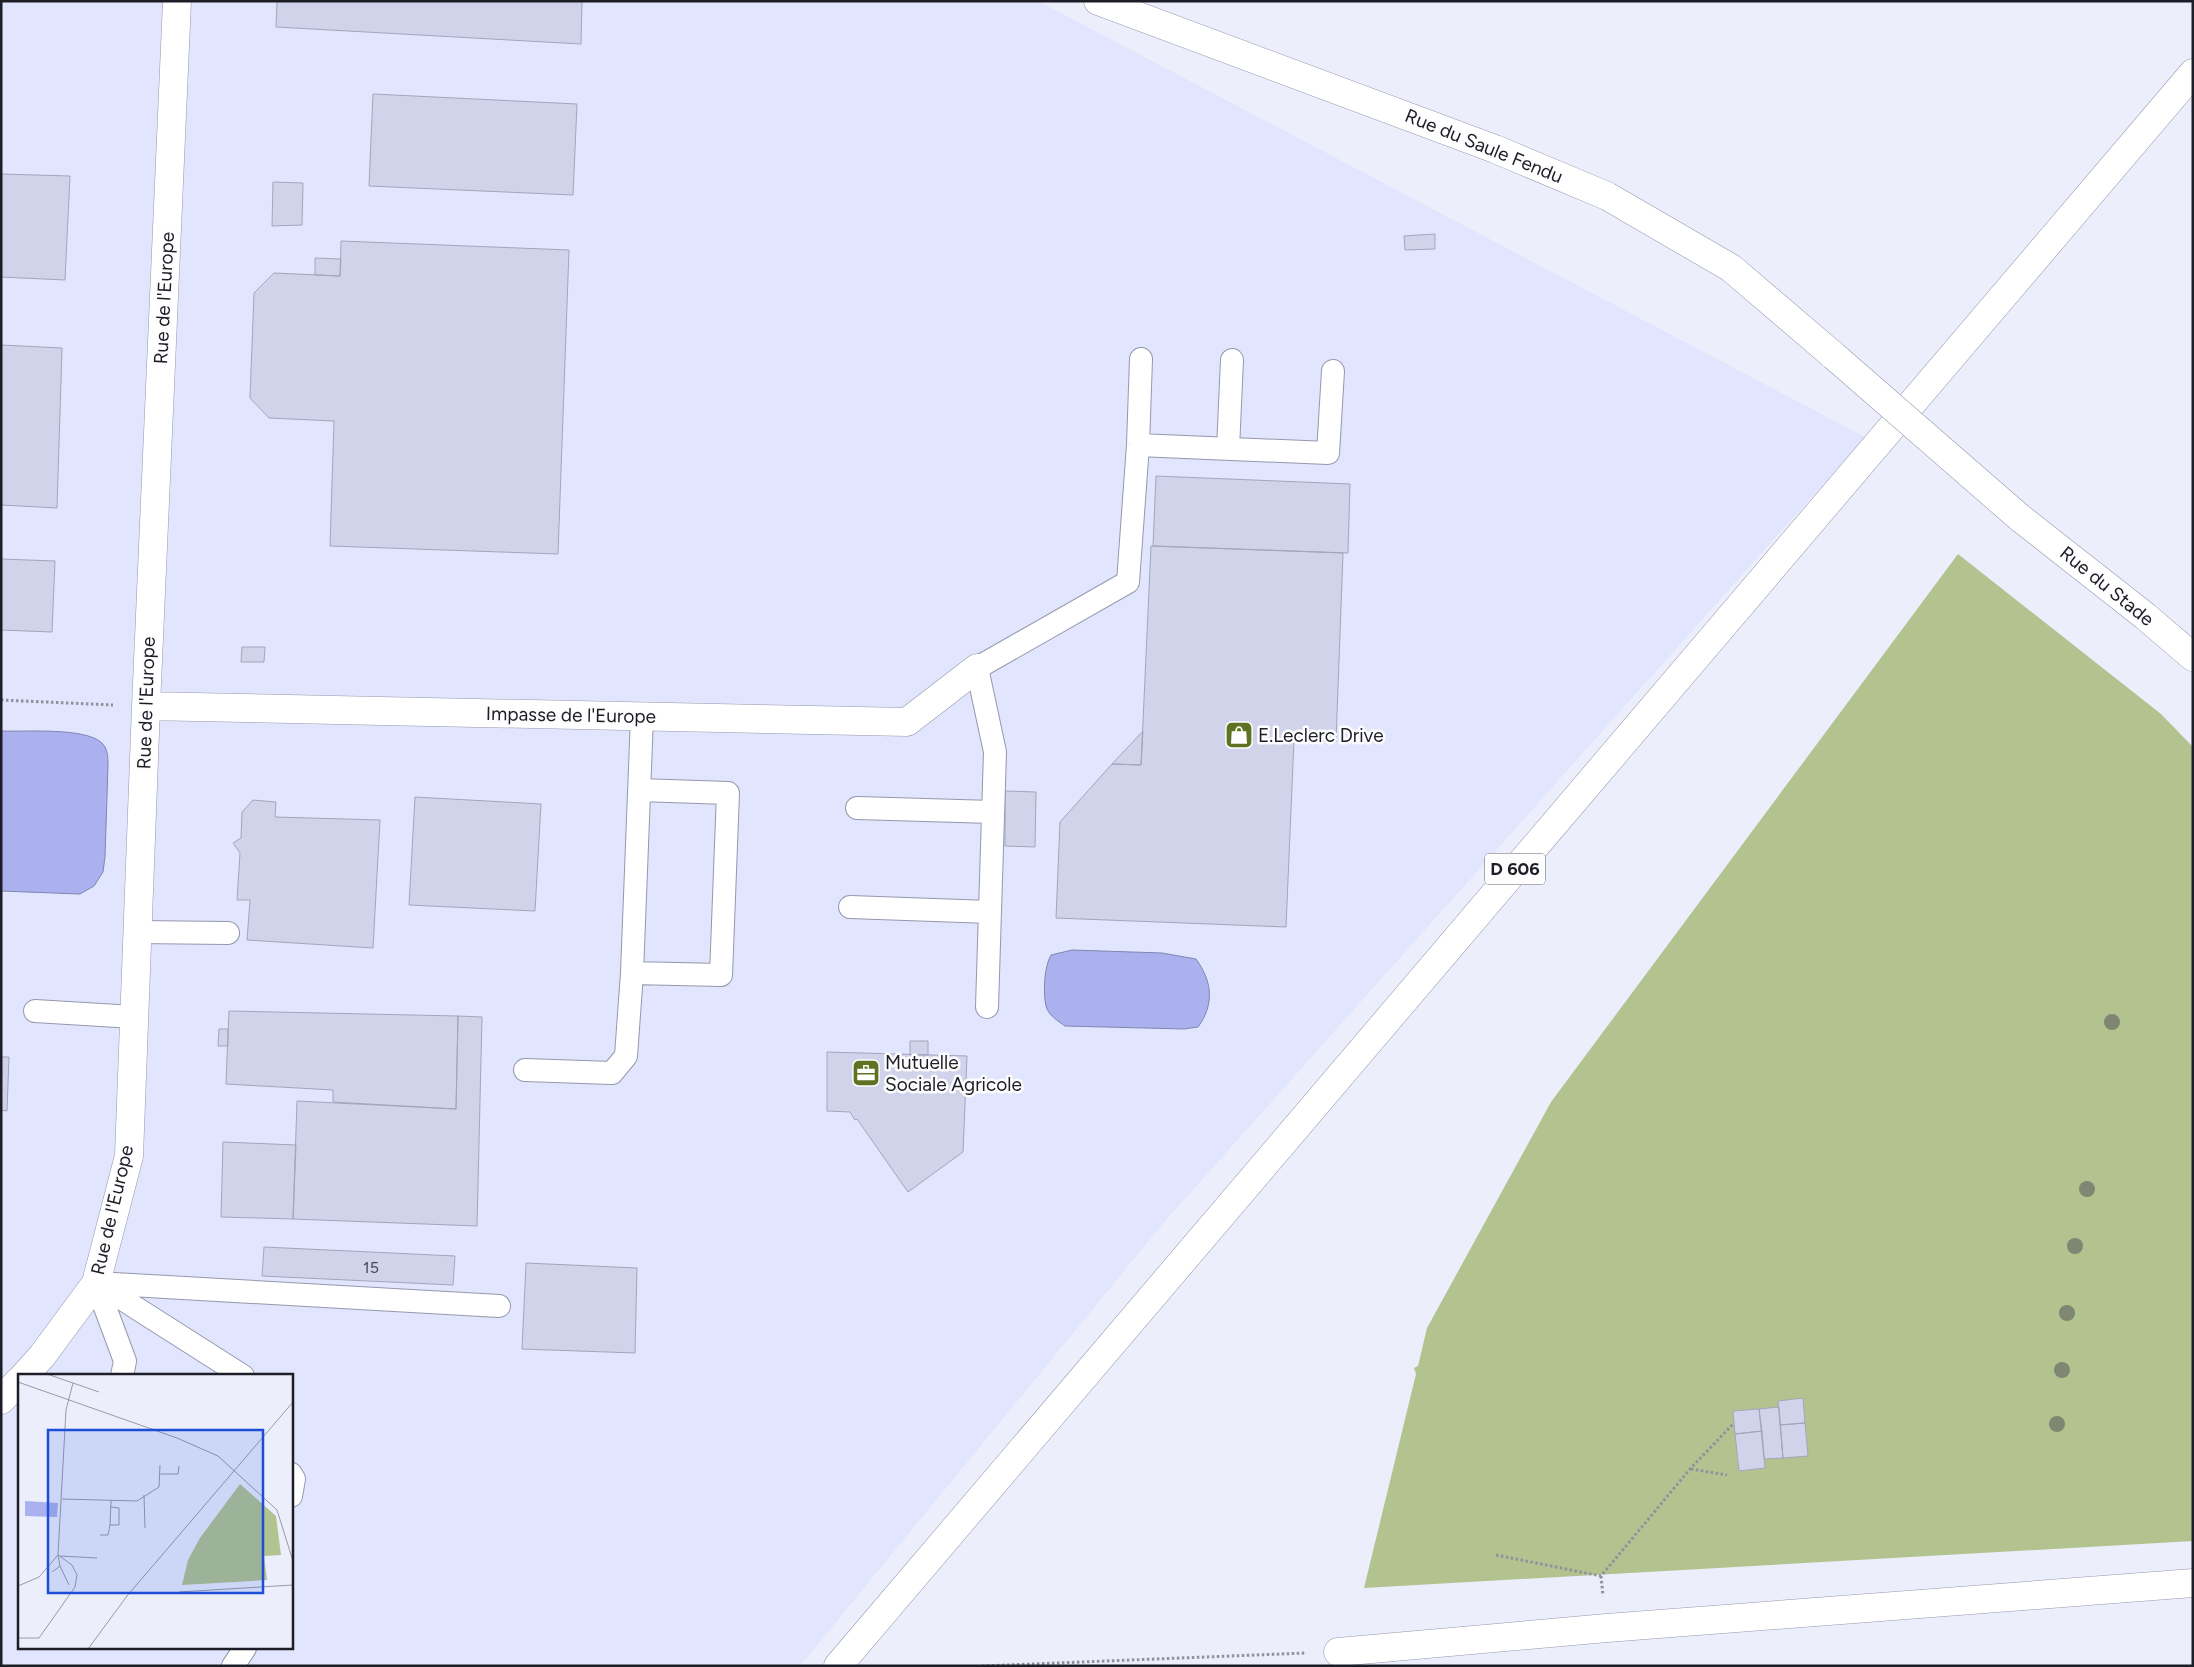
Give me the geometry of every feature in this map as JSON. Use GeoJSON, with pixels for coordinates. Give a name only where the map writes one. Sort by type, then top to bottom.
{"type":"FeatureCollection","features":[{"type":"Feature","properties":{"kind":"street","name":"Rue de l'Europe"},"geometry":{"type":"LineString","coordinates":[[26,1374],[42,1356],[96,1282],[129,1156],[146,706],[178,1]]}},
{"type":"Feature","properties":{"kind":"street","name":"Rue du Saule Fendu"},"geometry":{"type":"LineString","coordinates":[[1098,1],[1486,145],[1607,196],[1731,268],[2019,516]]}},
{"type":"Feature","properties":{"kind":"street","name":"D 606"},"geometry":{"type":"LineString","coordinates":[[838,1666],[2193,73]]}},
{"type":"Feature","properties":{"kind":"street","name":"Rue du Stade"},"geometry":{"type":"LineString","coordinates":[[2019,516],[2145,616],[2193,657]]}},
{"type":"Feature","properties":{"kind":"street","name":"Impasse de l'Europe"},"geometry":{"type":"LineString","coordinates":[[146,706],[907,722],[977,668]]}},
{"type":"Feature","properties":{"kind":"street"},"geometry":{"type":"LineString","coordinates":[[1,1400],[18,1382]]}},
{"type":"Feature","properties":{"kind":"street"},"geometry":{"type":"LineString","coordinates":[[1338,1652],[1607,1628],[2193,1583]]}},
{"type":"Feature","properties":{"kind":"lane"},"geometry":{"type":"LineString","coordinates":[[987,1007],[995,752],[977,668],[1128,582],[1138,445],[1140,359]]}},
{"type":"Feature","properties":{"kind":"lane"},"geometry":{"type":"LineString","coordinates":[[1228,449],[1232,360]]}},
{"type":"Feature","properties":{"kind":"lane"},"geometry":{"type":"LineString","coordinates":[[1138,445],[1328,453],[1333,371]]}},
{"type":"Feature","properties":{"kind":"lane"},"geometry":{"type":"LineString","coordinates":[[525,1070],[612,1073],[626,1056],[632,973],[642,717]]}},
{"type":"Feature","properties":{"kind":"lane"},"geometry":{"type":"LineString","coordinates":[[632,973],[721,976],[728,793],[639,790]]}},
{"type":"Feature","properties":{"kind":"lane"},"geometry":{"type":"LineString","coordinates":[[857,808],[993,812]]}},
{"type":"Feature","properties":{"kind":"lane"},"geometry":{"type":"LineString","coordinates":[[850,907],[990,912]]}},
{"type":"Feature","properties":{"kind":"lane"},"geometry":{"type":"LineString","coordinates":[[137,932],[228,933]]}},
{"type":"Feature","properties":{"kind":"lane"},"geometry":{"type":"LineString","coordinates":[[35,1011],[134,1017]]}},
{"type":"Feature","properties":{"kind":"lane"},"geometry":{"type":"LineString","coordinates":[[96,1282],[499,1306]]}},
{"type":"Feature","properties":{"kind":"lane"},"geometry":{"type":"LineString","coordinates":[[96,1282],[125,1361],[122,1374]]}},
{"type":"Feature","properties":{"kind":"lane"},"geometry":{"type":"LineString","coordinates":[[96,1282],[240,1374]]}},
{"type":"Feature","properties":{"kind":"lane"},"geometry":{"type":"LineString","coordinates":[[292,1476],[294,1479],[292,1490]]}},
{"type":"Feature","properties":{"kind":"lane"},"geometry":{"type":"LineString","coordinates":[[233,1666],[244,1650]]}},
{"type":"Feature","properties":{"kind":"path"},"geometry":{"type":"LineString","coordinates":[[1,700],[146,706]]}},
{"type":"Feature","properties":{"kind":"path"},"geometry":{"type":"LineString","coordinates":[[1496,1554],[1600,1576],[1690,1469],[1734,1423]]}},
{"type":"Feature","properties":{"kind":"path"},"geometry":{"type":"LineString","coordinates":[[1690,1469],[1727,1475]]}},
{"type":"Feature","properties":{"kind":"path"},"geometry":{"type":"LineString","coordinates":[[982,1666],[1338,1652]]}},
{"type":"Feature","properties":{"kind":"shaded area"},"geometry":{"type":"Polygon","coordinates":[[[1,1],[1038,1],[1865,437],[1165,1221],[800,1666],[1,1666],[1,1]]]}},
{"type":"Feature","properties":{"kind":"green space"},"geometry":{"type":"Polygon","coordinates":[[[1958,554],[2161,714],[2193,747],[2193,1541],[1364,1588],[1416,1374],[1414,1368],[1418,1366],[1427,1328],[1551,1102],[1958,554]]]}},
{"type":"Feature","properties":{"kind":"water"},"geometry":{"type":"Polygon","coordinates":[[[1,731],[69,732],[94,738],[102,743],[105,748],[108,765],[103,872],[94,886],[80,894],[1,891],[1,731]]]}},
{"type":"Feature","properties":{"kind":"water"},"geometry":{"type":"Polygon","coordinates":[[[1072,950],[1162,953],[1196,959],[1208,984],[1209,1001],[1207,1010],[1198,1027],[1184,1029],[1065,1026],[1054,1018],[1047,1009],[1045,980],[1051,955],[1072,950]]]}},
{"type":"Feature","properties":{"kind":"building"},"geometry":{"type":"Polygon","coordinates":[[[277,1],[582,1],[581,44],[276,27],[277,1]]]}},
{"type":"Feature","properties":{"kind":"building"},"geometry":{"type":"Polygon","coordinates":[[[373,94],[577,104],[573,195],[369,186],[373,94]]]}},
{"type":"Feature","properties":{"kind":"building"},"geometry":{"type":"Polygon","coordinates":[[[1,174],[70,176],[65,280],[1,277],[1,174]]]}},
{"type":"Feature","properties":{"kind":"building"},"geometry":{"type":"Polygon","coordinates":[[[273,182],[303,183],[302,225],[272,226],[273,182]]]}},
{"type":"Feature","properties":{"kind":"building"},"geometry":{"type":"Polygon","coordinates":[[[1435,234],[1435,249],[1405,250],[1404,236],[1435,234]]]}},
{"type":"Feature","properties":{"kind":"building"},"geometry":{"type":"Polygon","coordinates":[[[341,241],[569,250],[558,554],[330,546],[334,421],[269,418],[250,398],[254,293],[274,273],[340,276],[341,241]]]}},
{"type":"Feature","properties":{"kind":"building"},"geometry":{"type":"Polygon","coordinates":[[[315,258],[341,259],[340,276],[315,275],[315,258]]]}},
{"type":"Feature","properties":{"kind":"building"},"geometry":{"type":"Polygon","coordinates":[[[1,345],[62,348],[57,508],[1,505],[1,345]]]}},
{"type":"Feature","properties":{"kind":"building"},"geometry":{"type":"Polygon","coordinates":[[[1156,476],[1350,484],[1348,553],[1153,546],[1156,476]]]}},
{"type":"Feature","properties":{"kind":"building","name":"E.Leclerc Drive"},"geometry":{"type":"Polygon","coordinates":[[[1151,546],[1343,553],[1336,742],[1294,740],[1286,927],[1056,918],[1060,822],[1112,764],[1141,765],[1151,546]]]}},
{"type":"Feature","properties":{"kind":"building"},"geometry":{"type":"Polygon","coordinates":[[[1,559],[55,561],[52,632],[1,630],[1,559]]]}},
{"type":"Feature","properties":{"kind":"building"},"geometry":{"type":"Polygon","coordinates":[[[242,647],[265,647],[264,662],[241,662],[242,647]]]}},
{"type":"Feature","properties":{"kind":"building"},"geometry":{"type":"Polygon","coordinates":[[[1143,731],[1141,765],[1112,764],[1143,731]]]}},
{"type":"Feature","properties":{"kind":"building"},"geometry":{"type":"Polygon","coordinates":[[[1005,791],[1036,792],[1035,847],[1005,846],[1005,791]]]}},
{"type":"Feature","properties":{"kind":"building"},"geometry":{"type":"Polygon","coordinates":[[[415,797],[541,804],[535,911],[409,905],[415,797]]]}},
{"type":"Feature","properties":{"kind":"building"},"geometry":{"type":"Polygon","coordinates":[[[253,800],[276,802],[275,817],[380,820],[373,948],[247,940],[250,900],[237,900],[240,853],[233,843],[241,838],[242,812],[253,800]]]}},
{"type":"Feature","properties":{"kind":"building"},"geometry":{"type":"Polygon","coordinates":[[[229,1011],[458,1016],[456,1109],[333,1102],[333,1090],[226,1084],[229,1011]]]}},
{"type":"Feature","properties":{"kind":"building"},"geometry":{"type":"Polygon","coordinates":[[[458,1016],[482,1017],[477,1226],[293,1219],[297,1101],[456,1109],[458,1016]]]}},
{"type":"Feature","properties":{"kind":"building"},"geometry":{"type":"Polygon","coordinates":[[[219,1029],[228,1029],[228,1046],[218,1046],[219,1029]]]}},
{"type":"Feature","properties":{"kind":"building"},"geometry":{"type":"Polygon","coordinates":[[[910,1041],[928,1041],[928,1055],[910,1055],[910,1041]]]}},
{"type":"Feature","properties":{"kind":"building"},"geometry":{"type":"Polygon","coordinates":[[[827,1052],[967,1056],[963,1152],[908,1192],[857,1119],[855,1120],[850,1112],[827,1111],[827,1052]]]}},
{"type":"Feature","properties":{"kind":"building"},"geometry":{"type":"Polygon","coordinates":[[[1,1057],[9,1057],[7,1111],[1,1110],[1,1057]]]}},
{"type":"Feature","properties":{"kind":"building"},"geometry":{"type":"Polygon","coordinates":[[[223,1142],[296,1145],[293,1219],[221,1217],[223,1142]]]}},
{"type":"Feature","properties":{"kind":"building"},"geometry":{"type":"Polygon","coordinates":[[[264,1247],[455,1256],[453,1285],[262,1276],[264,1247]]]}},
{"type":"Feature","properties":{"kind":"building"},"geometry":{"type":"Polygon","coordinates":[[[526,1263],[637,1268],[635,1353],[522,1349],[526,1263]]]}},
{"type":"Feature","properties":{"kind":"building"},"geometry":{"type":"Polygon","coordinates":[[[1803,1398],[1805,1423],[1780,1425],[1778,1401],[1803,1398]]]}},
{"type":"Feature","properties":{"kind":"building"},"geometry":{"type":"Polygon","coordinates":[[[1779,1407],[1783,1458],[1764,1459],[1759,1409],[1779,1407]]]}},
{"type":"Feature","properties":{"kind":"building"},"geometry":{"type":"Polygon","coordinates":[[[1759,1409],[1762,1431],[1735,1434],[1733,1411],[1759,1409]]]}},
{"type":"Feature","properties":{"kind":"building"},"geometry":{"type":"Polygon","coordinates":[[[1805,1423],[1808,1456],[1783,1458],[1780,1425],[1805,1423]]]}},
{"type":"Feature","properties":{"kind":"building"},"geometry":{"type":"Polygon","coordinates":[[[1762,1431],[1765,1468],[1739,1471],[1735,1434],[1762,1431]]]}},
{"type":"Feature","properties":{"kind":"place","name":"E.Leclerc Drive"},"geometry":{"type":"Point","coordinates":[1239,735]}},
{"type":"Feature","properties":{"kind":"place","name":"Mutuelle Sociale Agricole"},"geometry":{"type":"Point","coordinates":[866,1073]}}]}
